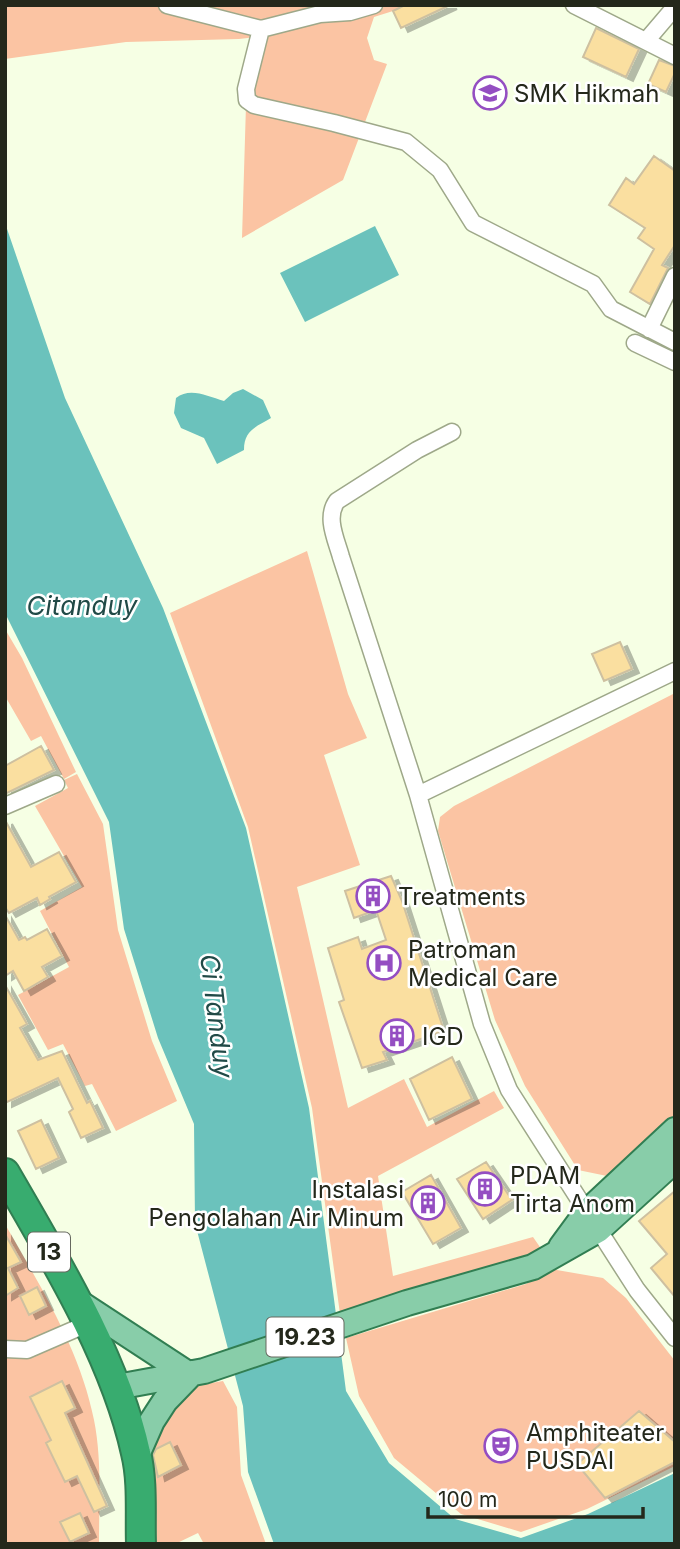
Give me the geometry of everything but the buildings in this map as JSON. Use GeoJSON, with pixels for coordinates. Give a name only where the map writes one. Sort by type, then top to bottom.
{"type":"FeatureCollection","features":[{"type":"Feature","properties":{"kind":"highway","name":"13"},"geometry":{"type":"LineString","coordinates":[[5,1173],[81,1312],[117,1387],[137,1455],[141,1544]]}},
{"type":"Feature","properties":{"kind":"main road","name":"19.23"},"geometry":{"type":"LineString","coordinates":[[592,1222],[675,1130]]}},
{"type":"Feature","properties":{"kind":"main road","name":"19.23"},"geometry":{"type":"LineString","coordinates":[[117,1387],[195,1373],[407,1303],[533,1267],[556,1254],[592,1222],[675,1160]]}},
{"type":"Feature","properties":{"kind":"main road"},"geometry":{"type":"LineString","coordinates":[[81,1312],[195,1373],[165,1401],[152,1421],[137,1455]]}},
{"type":"Feature","properties":{"kind":"street"},"geometry":{"type":"LineString","coordinates":[[167,5],[261,29],[320,14],[350,12],[374,5]]}},
{"type":"Feature","properties":{"kind":"street"},"geometry":{"type":"LineString","coordinates":[[574,5],[675,56]]}},
{"type":"Feature","properties":{"kind":"street"},"geometry":{"type":"LineString","coordinates":[[646,41],[675,7]]}},
{"type":"Feature","properties":{"kind":"street"},"geometry":{"type":"LineString","coordinates":[[261,29],[246,89],[247,100],[254,105],[406,142],[440,170],[473,223],[593,284],[611,309],[675,342]]}},
{"type":"Feature","properties":{"kind":"street"},"geometry":{"type":"LineString","coordinates":[[649,329],[675,276]]}},
{"type":"Feature","properties":{"kind":"street"},"geometry":{"type":"LineString","coordinates":[[635,343],[675,362]]}},
{"type":"Feature","properties":{"kind":"street"},"geometry":{"type":"LineString","coordinates":[[452,432],[417,450],[337,501],[332,508],[331,517],[341,557],[418,794],[483,1027],[509,1090],[637,1290],[675,1338]]}},
{"type":"Feature","properties":{"kind":"street"},"geometry":{"type":"LineString","coordinates":[[418,794],[675,671]]}},
{"type":"Feature","properties":{"kind":"street"},"geometry":{"type":"LineString","coordinates":[[5,806],[55,784]]}},
{"type":"Feature","properties":{"kind":"street"},"geometry":{"type":"LineString","coordinates":[[5,1349],[27,1350],[81,1312]]}},
{"type":"Feature","properties":{"kind":"shaded area"},"geometry":{"type":"Polygon","coordinates":[[[5,5],[412,5],[374,17],[367,38],[374,60],[387,64],[343,180],[242,238],[246,105],[263,36],[126,42],[5,59],[5,5]]]}},
{"type":"Feature","properties":{"kind":"shaded area"},"geometry":{"type":"Polygon","coordinates":[[[307,551],[348,694],[367,738],[324,755],[360,865],[297,887],[348,1108],[404,1079],[427,1127],[494,1091],[504,1108],[378,1176],[393,1276],[533,1237],[542,1250],[527,1258],[340,1314],[312,1108],[248,827],[170,613],[307,551]]]}},
{"type":"Feature","properties":{"kind":"shaded area"},"geometry":{"type":"Polygon","coordinates":[[[5,629],[22,658],[76,772],[64,779],[41,736],[31,741],[5,696],[5,629]]]}},
{"type":"Feature","properties":{"kind":"shaded area"},"geometry":{"type":"Polygon","coordinates":[[[675,693],[675,1114],[607,1176],[578,1170],[525,1086],[495,1020],[438,831],[440,817],[454,806],[675,693]]]}},
{"type":"Feature","properties":{"kind":"shaded area"},"geometry":{"type":"Polygon","coordinates":[[[77,774],[103,824],[118,930],[152,1041],[177,1101],[116,1131],[92,1084],[85,1086],[63,1044],[48,1050],[18,995],[69,967],[40,911],[82,887],[35,806],[68,788],[64,780],[77,774]]]}},
{"type":"Feature","properties":{"kind":"shaded area"},"geometry":{"type":"Polygon","coordinates":[[[5,1224],[69,1343],[88,1394],[98,1450],[99,1544],[5,1544],[5,1224]]]}},
{"type":"Feature","properties":{"kind":"shaded area"},"geometry":{"type":"Polygon","coordinates":[[[551,1269],[603,1278],[626,1298],[675,1361],[675,1466],[587,1509],[521,1532],[461,1514],[394,1458],[359,1396],[346,1338],[526,1284],[551,1269]]]}},
{"type":"Feature","properties":{"kind":"shaded area"},"geometry":{"type":"Polygon","coordinates":[[[223,1381],[237,1407],[241,1475],[266,1544],[204,1544],[198,1533],[175,1544],[152,1544],[146,1470],[158,1429],[189,1387],[223,1381]]]}},
{"type":"Feature","properties":{"kind":"water","name":"Citanduy"},"geometry":{"type":"Polygon","coordinates":[[[5,223],[65,398],[163,608],[246,828],[309,1108],[346,1391],[389,1463],[455,1519],[521,1538],[588,1514],[675,1473],[675,1544],[274,1544],[248,1472],[243,1406],[195,1223],[194,1124],[158,1038],[124,929],[109,822],[5,613],[5,223]]]}},
{"type":"Feature","properties":{"kind":"water"},"geometry":{"type":"Polygon","coordinates":[[[375,226],[399,275],[305,322],[280,273],[375,226]]]}},
{"type":"Feature","properties":{"kind":"water"},"geometry":{"type":"Polygon","coordinates":[[[243,389],[263,400],[271,418],[249,433],[244,450],[217,464],[204,438],[181,428],[174,413],[176,398],[193,393],[224,401],[243,389]]]}},
{"type":"Feature","properties":{"kind":"place","name":"SMK Hikmah"},"geometry":{"type":"Point","coordinates":[490,93]}},
{"type":"Feature","properties":{"kind":"place","name":"Treatments"},"geometry":{"type":"Point","coordinates":[373,896]}},
{"type":"Feature","properties":{"kind":"place","name":"Patroman Medical Care"},"geometry":{"type":"Point","coordinates":[384,963]}},
{"type":"Feature","properties":{"kind":"place","name":"IGD"},"geometry":{"type":"Point","coordinates":[397,1036]}},
{"type":"Feature","properties":{"kind":"place","name":"PDAM Tirta Anom"},"geometry":{"type":"Point","coordinates":[485,1189]}},
{"type":"Feature","properties":{"kind":"place","name":"Instalasi Pengolahan Air Minum"},"geometry":{"type":"Point","coordinates":[428,1203]}},
{"type":"Feature","properties":{"kind":"place","name":"Amphiteater PUSDAI"},"geometry":{"type":"Point","coordinates":[501,1446]}},
{"type":"Feature","properties":{"kind":"water label","name":"Ci Tanduy"},"geometry":{"type":"Point","coordinates":[217,1016]}}]}
